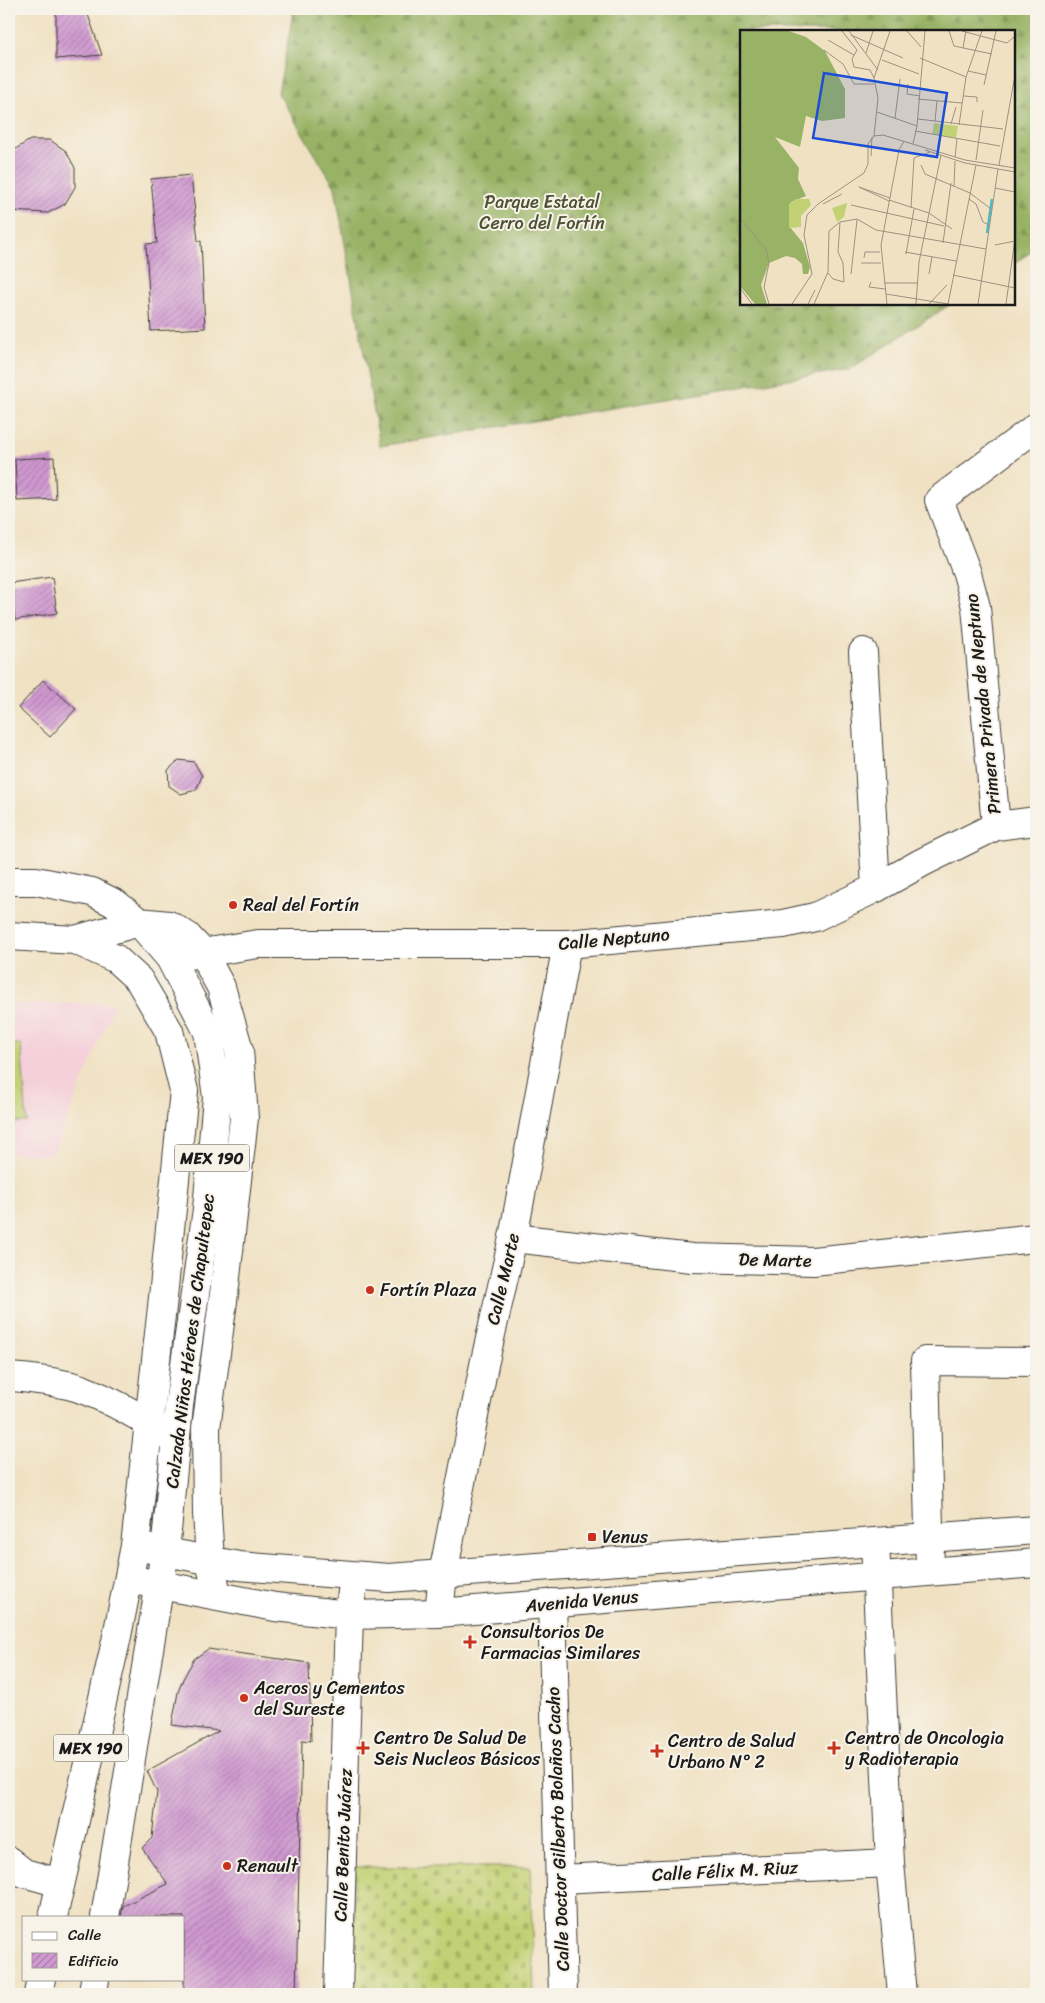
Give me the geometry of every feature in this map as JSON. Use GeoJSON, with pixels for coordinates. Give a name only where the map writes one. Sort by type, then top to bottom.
{"type":"FeatureCollection","features":[{"type":"Feature","properties":{"kind":"street","name":"Primera Privada de Neptuno"},"geometry":{"type":"LineString","coordinates":[[996,826],[976,607],[967,573],[939,500],[1036,427]]}},
{"type":"Feature","properties":{"kind":"street"},"geometry":{"type":"LineString","coordinates":[[863,652],[876,888]]}},
{"type":"Feature","properties":{"kind":"street","name":"Calle Neptuno"},"geometry":{"type":"LineString","coordinates":[[170,958],[258,944],[567,944],[783,924],[815,917],[996,826],[1036,821]]}},
{"type":"Feature","properties":{"kind":"street","name":"Calzada Niños Héroes de Chapultepec"},"geometry":{"type":"LineString","coordinates":[[9,881],[36,881],[92,892],[116,904],[140,922],[170,958],[208,1032],[217,1097],[207,1209],[175,1440],[165,1552],[106,1916]]}},
{"type":"Feature","properties":{"kind":"street"},"geometry":{"type":"LineString","coordinates":[[75,940],[140,922],[168,925],[188,936],[202,952],[221,988],[239,1050],[244,1118],[225,1286],[206,1428],[207,1513],[210,1560],[218,1595]]}},
{"type":"Feature","properties":{"kind":"street","name":"Calzada Niños Héroes de Chapultepec"},"geometry":{"type":"LineString","coordinates":[[9,936],[75,940],[116,959],[139,980],[169,1031],[184,1091],[135,1546],[53,1916]]}},
{"type":"Feature","properties":{"kind":"street","name":"Calle Marte"},"geometry":{"type":"LineString","coordinates":[[439,1613],[443,1574],[484,1365],[513,1238],[567,944]]}},
{"type":"Feature","properties":{"kind":"street","name":"De Marte"},"geometry":{"type":"LineString","coordinates":[[513,1238],[692,1258],[813,1261],[1036,1238]]}},
{"type":"Feature","properties":{"kind":"street"},"geometry":{"type":"LineString","coordinates":[[930,1571],[925,1361],[1036,1362]]}},
{"type":"Feature","properties":{"kind":"street"},"geometry":{"type":"LineString","coordinates":[[9,1377],[83,1389],[149,1422],[175,1440]]}},
{"type":"Feature","properties":{"kind":"street","name":"Avenida Venus"},"geometry":{"type":"LineString","coordinates":[[135,1546],[239,1566],[389,1578],[1036,1530]]}},
{"type":"Feature","properties":{"kind":"street"},"geometry":{"type":"LineString","coordinates":[[875,1542],[890,1863],[902,1994]]}},
{"type":"Feature","properties":{"kind":"street","name":"Avenida Venus"},"geometry":{"type":"LineString","coordinates":[[129,1579],[275,1607],[349,1615],[439,1613],[1036,1563]]}},
{"type":"Feature","properties":{"kind":"street","name":"Calle Benito Juárez"},"geometry":{"type":"LineString","coordinates":[[338,1994],[349,1615],[354,1576]]}},
{"type":"Feature","properties":{"kind":"street","name":"Calle Doctor Gilberto Bolaños Cacho"},"geometry":{"type":"LineString","coordinates":[[552,1603],[563,1994]]}},
{"type":"Feature","properties":{"kind":"street"},"geometry":{"type":"LineString","coordinates":[[9,1861],[24,1873],[60,1883]]}},
{"type":"Feature","properties":{"kind":"street","name":"Calle Félix M. Riuz"},"geometry":{"type":"LineString","coordinates":[[560,1879],[890,1863]]}},
{"type":"Feature","properties":{"kind":"street"},"geometry":{"type":"LineString","coordinates":[[38,1994],[41,1980]]}},
{"type":"Feature","properties":{"kind":"street"},"geometry":{"type":"LineString","coordinates":[[93,1994],[95,1980]]}},
{"type":"Feature","properties":{"kind":"shaded area"},"geometry":{"type":"Polygon","coordinates":[[[115,1003],[52,1155],[9,1154],[9,1004],[115,1003]]]}},
{"type":"Feature","properties":{"kind":"green space","name":"Parque Estatal Cerro del Fortín"},"geometry":{"type":"Polygon","coordinates":[[[294,9],[1036,9],[1036,249],[1015,262],[1015,30],[740,30],[740,305],[949,305],[850,369],[380,446],[335,187],[278,93],[294,9]]]}},
{"type":"Feature","properties":{"kind":"green space"},"geometry":{"type":"Polygon","coordinates":[[[21,1044],[27,1122],[9,1123],[9,1045],[21,1044]]]}},
{"type":"Feature","properties":{"kind":"green space"},"geometry":{"type":"Polygon","coordinates":[[[354,1867],[530,1867],[534,1994],[353,1994],[354,1867]]]}},
{"type":"Feature","properties":{"kind":"building"},"geometry":{"type":"Polygon","coordinates":[[[56,9],[86,9],[102,55],[56,59],[56,9]]]}},
{"type":"Feature","properties":{"kind":"building"},"geometry":{"type":"Polygon","coordinates":[[[30,140],[50,140],[66,151],[75,168],[75,187],[65,204],[48,213],[9,211],[9,157],[14,150],[30,140]]]}},
{"type":"Feature","properties":{"kind":"building"},"geometry":{"type":"Polygon","coordinates":[[[191,175],[198,241],[201,241],[205,328],[151,331],[146,244],[157,243],[151,179],[191,175]]]}},
{"type":"Feature","properties":{"kind":"building"},"geometry":{"type":"Polygon","coordinates":[[[54,457],[56,499],[17,501],[15,459],[54,457]]]}},
{"type":"Feature","properties":{"kind":"building"},"geometry":{"type":"Polygon","coordinates":[[[52,577],[57,613],[15,620],[10,583],[52,577]]]}},
{"type":"Feature","properties":{"kind":"building"},"geometry":{"type":"Polygon","coordinates":[[[43,680],[76,709],[50,737],[18,708],[43,680]]]}},
{"type":"Feature","properties":{"kind":"building"},"geometry":{"type":"Polygon","coordinates":[[[179,760],[194,762],[202,776],[196,790],[181,794],[169,786],[168,770],[179,760]]]}},
{"type":"Feature","properties":{"kind":"building","name":"Renault"},"geometry":{"type":"Polygon","coordinates":[[[208,1649],[309,1663],[311,1741],[302,1740],[296,1994],[184,1994],[185,1916],[121,1916],[123,1906],[168,1884],[142,1848],[152,1838],[157,1792],[147,1771],[219,1731],[172,1725],[178,1692],[194,1659],[208,1649]]]}},
{"type":"Feature","properties":{"kind":"place","name":"Real del Fortín"},"geometry":{"type":"Point","coordinates":[233,905]}},
{"type":"Feature","properties":{"kind":"place","name":"Fortín Plaza"},"geometry":{"type":"Point","coordinates":[370,1290]}},
{"type":"Feature","properties":{"kind":"place","name":"Venus"},"geometry":{"type":"Point","coordinates":[592,1537]}},
{"type":"Feature","properties":{"kind":"place","name":"Consultorios De Farmacias Similares"},"geometry":{"type":"Point","coordinates":[470,1642]}},
{"type":"Feature","properties":{"kind":"place","name":"Aceros y Cementos del Sureste"},"geometry":{"type":"Point","coordinates":[244,1698]}},
{"type":"Feature","properties":{"kind":"place","name":"Centro De Salud De Seis Nucleos Básicos"},"geometry":{"type":"Point","coordinates":[363,1748]}},
{"type":"Feature","properties":{"kind":"place","name":"Centro de Oncologia y Radioterapia"},"geometry":{"type":"Point","coordinates":[834,1748]}},
{"type":"Feature","properties":{"kind":"place","name":"Centro de Salud Urbano N° 2"},"geometry":{"type":"Point","coordinates":[657,1751]}},
{"type":"Feature","properties":{"kind":"place","name":"Renault"},"geometry":{"type":"Point","coordinates":[227,1866]}}]}
